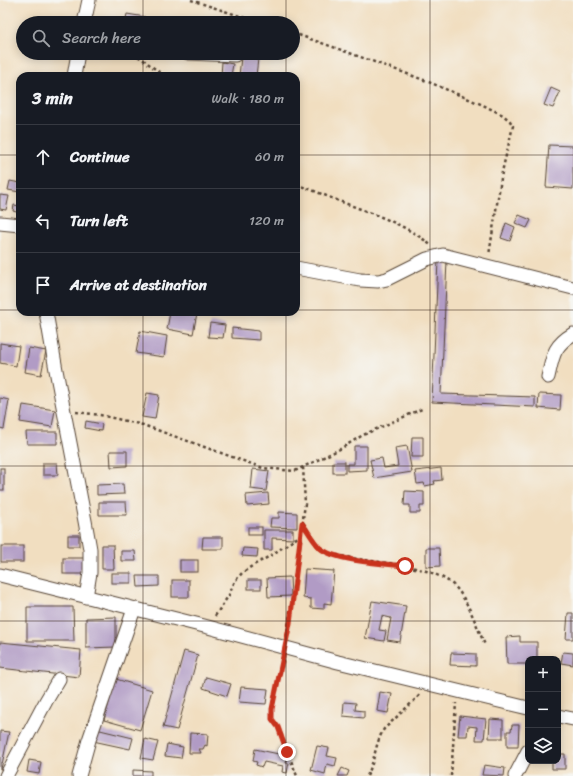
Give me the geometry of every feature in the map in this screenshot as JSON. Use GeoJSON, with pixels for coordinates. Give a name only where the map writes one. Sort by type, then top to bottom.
{"type":"FeatureCollection","features":[{"type":"Feature","properties":{"kind":"street"},"geometry":{"type":"LineString","coordinates":[[86,16],[89,0]]}},
{"type":"Feature","properties":{"kind":"street"},"geometry":{"type":"LineString","coordinates":[[75,72],[77,60]]}},
{"type":"Feature","properties":{"kind":"street"},"geometry":{"type":"LineString","coordinates":[[0,223],[16,225]]}},
{"type":"Feature","properties":{"kind":"street"},"geometry":{"type":"LineString","coordinates":[[300,269],[360,280],[378,281],[387,279],[427,260],[443,255],[573,288]]}},
{"type":"Feature","properties":{"kind":"street"},"geometry":{"type":"LineString","coordinates":[[47,316],[90,549],[90,573],[86,597]]}},
{"type":"Feature","properties":{"kind":"street"},"geometry":{"type":"LineString","coordinates":[[548,377],[553,356],[558,345],[573,334]]}},
{"type":"Feature","properties":{"kind":"street"},"geometry":{"type":"LineString","coordinates":[[0,575],[208,627],[285,649],[525,707]]}},
{"type":"Feature","properties":{"kind":"street"},"geometry":{"type":"LineString","coordinates":[[79,776],[89,740],[134,609]]}},
{"type":"Feature","properties":{"kind":"street"},"geometry":{"type":"LineString","coordinates":[[6,776],[59,678]]}},
{"type":"Feature","properties":{"kind":"street"},"geometry":{"type":"LineString","coordinates":[[561,717],[573,719]]}},
{"type":"Feature","properties":{"kind":"street"},"geometry":{"type":"LineString","coordinates":[[515,776],[525,757]]}},
{"type":"Feature","properties":{"kind":"path"},"geometry":{"type":"LineString","coordinates":[[191,0],[240,16]]}},
{"type":"Feature","properties":{"kind":"path"},"geometry":{"type":"LineString","coordinates":[[300,36],[424,80],[483,105],[510,120],[513,126],[502,172],[487,266]]}},
{"type":"Feature","properties":{"kind":"path"},"geometry":{"type":"LineString","coordinates":[[144,60],[159,72]]}},
{"type":"Feature","properties":{"kind":"path"},"geometry":{"type":"LineString","coordinates":[[300,186],[387,219],[428,242],[443,255]]}},
{"type":"Feature","properties":{"kind":"path"},"geometry":{"type":"LineString","coordinates":[[64,411],[100,415],[143,425],[263,468],[295,471],[340,449],[364,435],[424,408]]}},
{"type":"Feature","properties":{"kind":"path"},"geometry":{"type":"LineString","coordinates":[[297,776],[278,727],[272,719],[272,709],[290,623],[305,504],[303,466]]}},
{"type":"Feature","properties":{"kind":"path"},"geometry":{"type":"LineString","coordinates":[[302,523],[321,549],[335,555],[419,569],[446,580],[457,590],[466,605],[485,645]]}},
{"type":"Feature","properties":{"kind":"path"},"geometry":{"type":"LineString","coordinates":[[208,627],[221,609],[235,581],[242,573],[301,535]]}},
{"type":"Feature","properties":{"kind":"path"},"geometry":{"type":"LineString","coordinates":[[367,776],[379,736],[398,714],[432,685]]}},
{"type":"Feature","properties":{"kind":"path"},"geometry":{"type":"LineString","coordinates":[[451,776],[457,691]]}},
{"type":"Feature","properties":{"kind":"building"},"geometry":{"type":"Polygon","coordinates":[[[127,14],[139,16],[127,16],[127,14]]]}},
{"type":"Feature","properties":{"kind":"building"},"geometry":{"type":"Polygon","coordinates":[[[241,60],[258,60],[256,72],[239,72],[241,60]]]}},
{"type":"Feature","properties":{"kind":"building"},"geometry":{"type":"Polygon","coordinates":[[[222,62],[233,64],[232,72],[221,72],[222,62]]]}},
{"type":"Feature","properties":{"kind":"building"},"geometry":{"type":"Polygon","coordinates":[[[551,88],[560,92],[553,108],[544,105],[551,88]]]}},
{"type":"Feature","properties":{"kind":"building"},"geometry":{"type":"Polygon","coordinates":[[[549,145],[573,146],[573,189],[546,187],[549,145]]]}},
{"type":"Feature","properties":{"kind":"building"},"geometry":{"type":"Polygon","coordinates":[[[10,181],[16,182],[16,191],[8,190],[10,181]]]}},
{"type":"Feature","properties":{"kind":"building"},"geometry":{"type":"Polygon","coordinates":[[[0,195],[9,196],[6,210],[0,209],[0,195]]]}},
{"type":"Feature","properties":{"kind":"building"},"geometry":{"type":"Polygon","coordinates":[[[14,205],[16,205],[16,212],[13,211],[14,205]]]}},
{"type":"Feature","properties":{"kind":"building"},"geometry":{"type":"Polygon","coordinates":[[[519,215],[531,220],[527,228],[515,223],[519,215]]]}},
{"type":"Feature","properties":{"kind":"building"},"geometry":{"type":"Polygon","coordinates":[[[506,223],[515,227],[510,241],[501,238],[506,223]]]}},
{"type":"Feature","properties":{"kind":"building"},"geometry":{"type":"Polygon","coordinates":[[[438,260],[447,261],[441,394],[535,397],[535,407],[432,402],[438,260]]]}},
{"type":"Feature","properties":{"kind":"building"},"geometry":{"type":"Polygon","coordinates":[[[169,316],[196,316],[193,334],[167,329],[169,316]]]}},
{"type":"Feature","properties":{"kind":"building"},"geometry":{"type":"Polygon","coordinates":[[[210,323],[225,325],[223,338],[208,337],[210,323]]]}},
{"type":"Feature","properties":{"kind":"building"},"geometry":{"type":"Polygon","coordinates":[[[232,328],[259,331],[259,340],[232,338],[232,328]]]}},
{"type":"Feature","properties":{"kind":"building"},"geometry":{"type":"Polygon","coordinates":[[[140,331],[167,336],[164,357],[136,353],[140,331]]]}},
{"type":"Feature","properties":{"kind":"building"},"geometry":{"type":"Polygon","coordinates":[[[0,343],[19,346],[16,366],[0,363],[0,343]]]}},
{"type":"Feature","properties":{"kind":"building"},"geometry":{"type":"Polygon","coordinates":[[[29,348],[46,351],[41,375],[25,372],[29,348]]]}},
{"type":"Feature","properties":{"kind":"building"},"geometry":{"type":"Polygon","coordinates":[[[147,393],[159,395],[155,419],[142,417],[147,393]]]}},
{"type":"Feature","properties":{"kind":"building"},"geometry":{"type":"Polygon","coordinates":[[[539,394],[561,395],[560,410],[538,408],[539,394]]]}},
{"type":"Feature","properties":{"kind":"building"},"geometry":{"type":"Polygon","coordinates":[[[0,398],[9,400],[4,429],[0,428],[0,398]]]}},
{"type":"Feature","properties":{"kind":"building"},"geometry":{"type":"Polygon","coordinates":[[[23,405],[55,410],[52,427],[20,422],[23,405]]]}},
{"type":"Feature","properties":{"kind":"building"},"geometry":{"type":"Polygon","coordinates":[[[86,421],[102,424],[101,431],[85,428],[86,421]]]}},
{"type":"Feature","properties":{"kind":"building"},"geometry":{"type":"Polygon","coordinates":[[[26,432],[57,432],[57,444],[27,444],[26,432]]]}},
{"type":"Feature","properties":{"kind":"building"},"geometry":{"type":"Polygon","coordinates":[[[412,437],[423,437],[423,457],[411,457],[412,437]]]}},
{"type":"Feature","properties":{"kind":"building"},"geometry":{"type":"Polygon","coordinates":[[[354,446],[367,446],[367,470],[347,471],[347,464],[354,464],[354,446]]]}},
{"type":"Feature","properties":{"kind":"building"},"geometry":{"type":"Polygon","coordinates":[[[407,446],[412,472],[374,478],[370,460],[382,458],[384,468],[398,466],[395,448],[407,446]]]}},
{"type":"Feature","properties":{"kind":"building"},"geometry":{"type":"Polygon","coordinates":[[[110,451],[127,451],[127,466],[111,467],[110,451]]]}},
{"type":"Feature","properties":{"kind":"building"},"geometry":{"type":"Polygon","coordinates":[[[333,462],[345,462],[345,473],[333,473],[333,462]]]}},
{"type":"Feature","properties":{"kind":"building"},"geometry":{"type":"Polygon","coordinates":[[[43,463],[57,463],[58,475],[43,475],[43,463]]]}},
{"type":"Feature","properties":{"kind":"building"},"geometry":{"type":"Polygon","coordinates":[[[0,468],[4,468],[4,490],[0,490],[0,468]]]}},
{"type":"Feature","properties":{"kind":"building"},"geometry":{"type":"Polygon","coordinates":[[[441,468],[442,480],[434,481],[435,484],[425,486],[424,483],[417,484],[415,471],[441,468]]]}},
{"type":"Feature","properties":{"kind":"building"},"geometry":{"type":"Polygon","coordinates":[[[253,469],[269,471],[266,491],[251,489],[253,469]]]}},
{"type":"Feature","properties":{"kind":"building"},"geometry":{"type":"Polygon","coordinates":[[[123,484],[124,494],[97,495],[97,485],[123,484]]]}},
{"type":"Feature","properties":{"kind":"building"},"geometry":{"type":"Polygon","coordinates":[[[405,491],[424,492],[424,506],[420,506],[420,513],[410,513],[410,505],[404,505],[405,491]]]}},
{"type":"Feature","properties":{"kind":"building"},"geometry":{"type":"Polygon","coordinates":[[[268,493],[269,504],[247,506],[246,495],[268,493]]]}},
{"type":"Feature","properties":{"kind":"building"},"geometry":{"type":"Polygon","coordinates":[[[99,502],[126,502],[127,515],[99,515],[99,502]]]}},
{"type":"Feature","properties":{"kind":"building"},"geometry":{"type":"Polygon","coordinates":[[[279,512],[297,513],[297,528],[270,527],[271,518],[279,518],[279,512]]]}},
{"type":"Feature","properties":{"kind":"building"},"geometry":{"type":"Polygon","coordinates":[[[248,527],[262,527],[262,535],[248,535],[248,527]]]}},
{"type":"Feature","properties":{"kind":"building"},"geometry":{"type":"Polygon","coordinates":[[[264,530],[293,530],[293,539],[272,538],[272,550],[264,550],[264,530]]]}},
{"type":"Feature","properties":{"kind":"building"},"geometry":{"type":"Polygon","coordinates":[[[68,535],[79,535],[79,546],[68,546],[68,535]]]}},
{"type":"Feature","properties":{"kind":"building"},"geometry":{"type":"Polygon","coordinates":[[[203,537],[223,537],[223,549],[202,549],[203,537]]]}},
{"type":"Feature","properties":{"kind":"building"},"geometry":{"type":"Polygon","coordinates":[[[102,545],[113,545],[114,569],[102,569],[102,545]]]}},
{"type":"Feature","properties":{"kind":"building"},"geometry":{"type":"Polygon","coordinates":[[[1,546],[23,546],[23,562],[1,562],[1,546]]]}},
{"type":"Feature","properties":{"kind":"building"},"geometry":{"type":"Polygon","coordinates":[[[243,548],[258,549],[257,557],[242,556],[243,548]]]}},
{"type":"Feature","properties":{"kind":"building"},"geometry":{"type":"Polygon","coordinates":[[[426,548],[439,548],[440,566],[426,567],[426,548]]]}},
{"type":"Feature","properties":{"kind":"building"},"geometry":{"type":"Polygon","coordinates":[[[121,551],[135,551],[136,561],[121,561],[121,551]]]}},
{"type":"Feature","properties":{"kind":"building"},"geometry":{"type":"Polygon","coordinates":[[[63,558],[87,558],[87,574],[63,574],[63,558]]]}},
{"type":"Feature","properties":{"kind":"building"},"geometry":{"type":"Polygon","coordinates":[[[180,560],[198,560],[198,572],[180,572],[180,560]]]}},
{"type":"Feature","properties":{"kind":"building"},"geometry":{"type":"Polygon","coordinates":[[[305,569],[334,571],[331,604],[324,603],[324,609],[311,608],[311,599],[303,598],[305,569]]]}},
{"type":"Feature","properties":{"kind":"building"},"geometry":{"type":"Polygon","coordinates":[[[111,573],[131,573],[131,583],[111,583],[111,573]]]}},
{"type":"Feature","properties":{"kind":"building"},"geometry":{"type":"Polygon","coordinates":[[[137,576],[159,576],[159,586],[138,587],[137,576]]]}},
{"type":"Feature","properties":{"kind":"building"},"geometry":{"type":"Polygon","coordinates":[[[290,577],[291,596],[268,597],[267,578],[290,577]]]}},
{"type":"Feature","properties":{"kind":"building"},"geometry":{"type":"Polygon","coordinates":[[[172,580],[189,580],[189,597],[172,597],[172,580]]]}},
{"type":"Feature","properties":{"kind":"building"},"geometry":{"type":"Polygon","coordinates":[[[248,580],[261,580],[261,589],[248,589],[248,580]]]}},
{"type":"Feature","properties":{"kind":"building"},"geometry":{"type":"Polygon","coordinates":[[[372,601],[406,606],[400,642],[387,640],[391,618],[382,616],[379,630],[386,631],[384,641],[365,638],[372,601]]]}},
{"type":"Feature","properties":{"kind":"building"},"geometry":{"type":"Polygon","coordinates":[[[27,607],[73,607],[74,641],[27,641],[27,607]]]}},
{"type":"Feature","properties":{"kind":"building"},"geometry":{"type":"Polygon","coordinates":[[[568,613],[573,613],[573,639],[566,639],[568,613]]]}},
{"type":"Feature","properties":{"kind":"building"},"geometry":{"type":"Polygon","coordinates":[[[116,617],[116,647],[86,648],[86,618],[116,617]]]}},
{"type":"Feature","properties":{"kind":"building"},"geometry":{"type":"Polygon","coordinates":[[[520,636],[520,642],[537,642],[537,656],[525,656],[525,664],[507,664],[506,637],[520,636]]]}},
{"type":"Feature","properties":{"kind":"building"},"geometry":{"type":"Polygon","coordinates":[[[0,642],[81,650],[79,677],[0,668],[0,642]]]}},
{"type":"Feature","properties":{"kind":"building"},"geometry":{"type":"Polygon","coordinates":[[[184,651],[198,655],[177,730],[163,727],[184,651]]]}},
{"type":"Feature","properties":{"kind":"building"},"geometry":{"type":"Polygon","coordinates":[[[563,652],[573,653],[573,665],[561,663],[563,652]]]}},
{"type":"Feature","properties":{"kind":"building"},"geometry":{"type":"Polygon","coordinates":[[[451,653],[476,654],[476,666],[450,665],[451,653]]]}},
{"type":"Feature","properties":{"kind":"building"},"geometry":{"type":"Polygon","coordinates":[[[206,677],[231,684],[227,696],[203,688],[206,677]]]}},
{"type":"Feature","properties":{"kind":"building"},"geometry":{"type":"Polygon","coordinates":[[[116,679],[152,690],[140,730],[104,720],[116,679]]]}},
{"type":"Feature","properties":{"kind":"building"},"geometry":{"type":"Polygon","coordinates":[[[241,687],[268,689],[266,704],[239,702],[241,687]]]}},
{"type":"Feature","properties":{"kind":"building"},"geometry":{"type":"Polygon","coordinates":[[[380,692],[392,694],[388,713],[377,711],[380,692]]]}},
{"type":"Feature","properties":{"kind":"building"},"geometry":{"type":"Polygon","coordinates":[[[344,702],[356,703],[355,710],[364,711],[364,718],[343,716],[344,702]]]}},
{"type":"Feature","properties":{"kind":"building"},"geometry":{"type":"Polygon","coordinates":[[[460,716],[486,719],[484,740],[476,740],[477,727],[468,726],[467,736],[458,736],[460,716]]]}},
{"type":"Feature","properties":{"kind":"building"},"geometry":{"type":"Polygon","coordinates":[[[490,719],[503,720],[503,738],[489,738],[490,719]]]}},
{"type":"Feature","properties":{"kind":"building"},"geometry":{"type":"Polygon","coordinates":[[[512,725],[519,725],[518,747],[507,747],[507,731],[511,731],[512,725]]]}},
{"type":"Feature","properties":{"kind":"building"},"geometry":{"type":"Polygon","coordinates":[[[96,729],[133,738],[130,749],[93,741],[96,729]]]}},
{"type":"Feature","properties":{"kind":"building"},"geometry":{"type":"Polygon","coordinates":[[[0,731],[9,732],[1,769],[0,769],[0,731]]]}},
{"type":"Feature","properties":{"kind":"building"},"geometry":{"type":"Polygon","coordinates":[[[190,733],[208,734],[207,746],[205,745],[203,749],[199,749],[201,753],[189,753],[190,733]]]}},
{"type":"Feature","properties":{"kind":"building"},"geometry":{"type":"Polygon","coordinates":[[[145,739],[158,742],[153,760],[141,758],[145,739]]]}},
{"type":"Feature","properties":{"kind":"building"},"geometry":{"type":"Polygon","coordinates":[[[167,744],[183,747],[181,758],[165,756],[167,744]]]}},
{"type":"Feature","properties":{"kind":"building"},"geometry":{"type":"Polygon","coordinates":[[[317,746],[329,748],[327,756],[337,758],[335,766],[327,764],[325,774],[311,770],[317,746]]]}},
{"type":"Feature","properties":{"kind":"building"},"geometry":{"type":"Polygon","coordinates":[[[255,749],[288,756],[286,763],[289,763],[287,773],[282,772],[283,766],[264,762],[262,767],[256,765],[257,762],[253,761],[255,749]]]}},
{"type":"Feature","properties":{"kind":"building"},"geometry":{"type":"Polygon","coordinates":[[[561,754],[565,754],[565,769],[552,769],[552,764],[561,764],[561,754]]]}},
{"type":"Feature","properties":{"kind":"building"},"geometry":{"type":"Polygon","coordinates":[[[29,760],[41,762],[39,774],[27,772],[29,760]]]}},
{"type":"Feature","properties":{"kind":"building"},"geometry":{"type":"Polygon","coordinates":[[[484,765],[505,768],[504,776],[482,775],[484,765]]]}},
{"type":"Feature","properties":{"kind":"building"},"geometry":{"type":"Polygon","coordinates":[[[342,768],[349,771],[347,776],[338,776],[342,768]]]}},
{"type":"Feature","properties":{"kind":"building"},"geometry":{"type":"Polygon","coordinates":[[[133,770],[151,771],[151,776],[133,776],[133,770]]]}},
{"type":"Feature","properties":{"kind":"route"},"geometry":{"type":"LineString","coordinates":[[287,752],[278,727],[272,719],[272,709],[290,623],[302,523],[321,549],[335,555],[405,566]]}}]}
